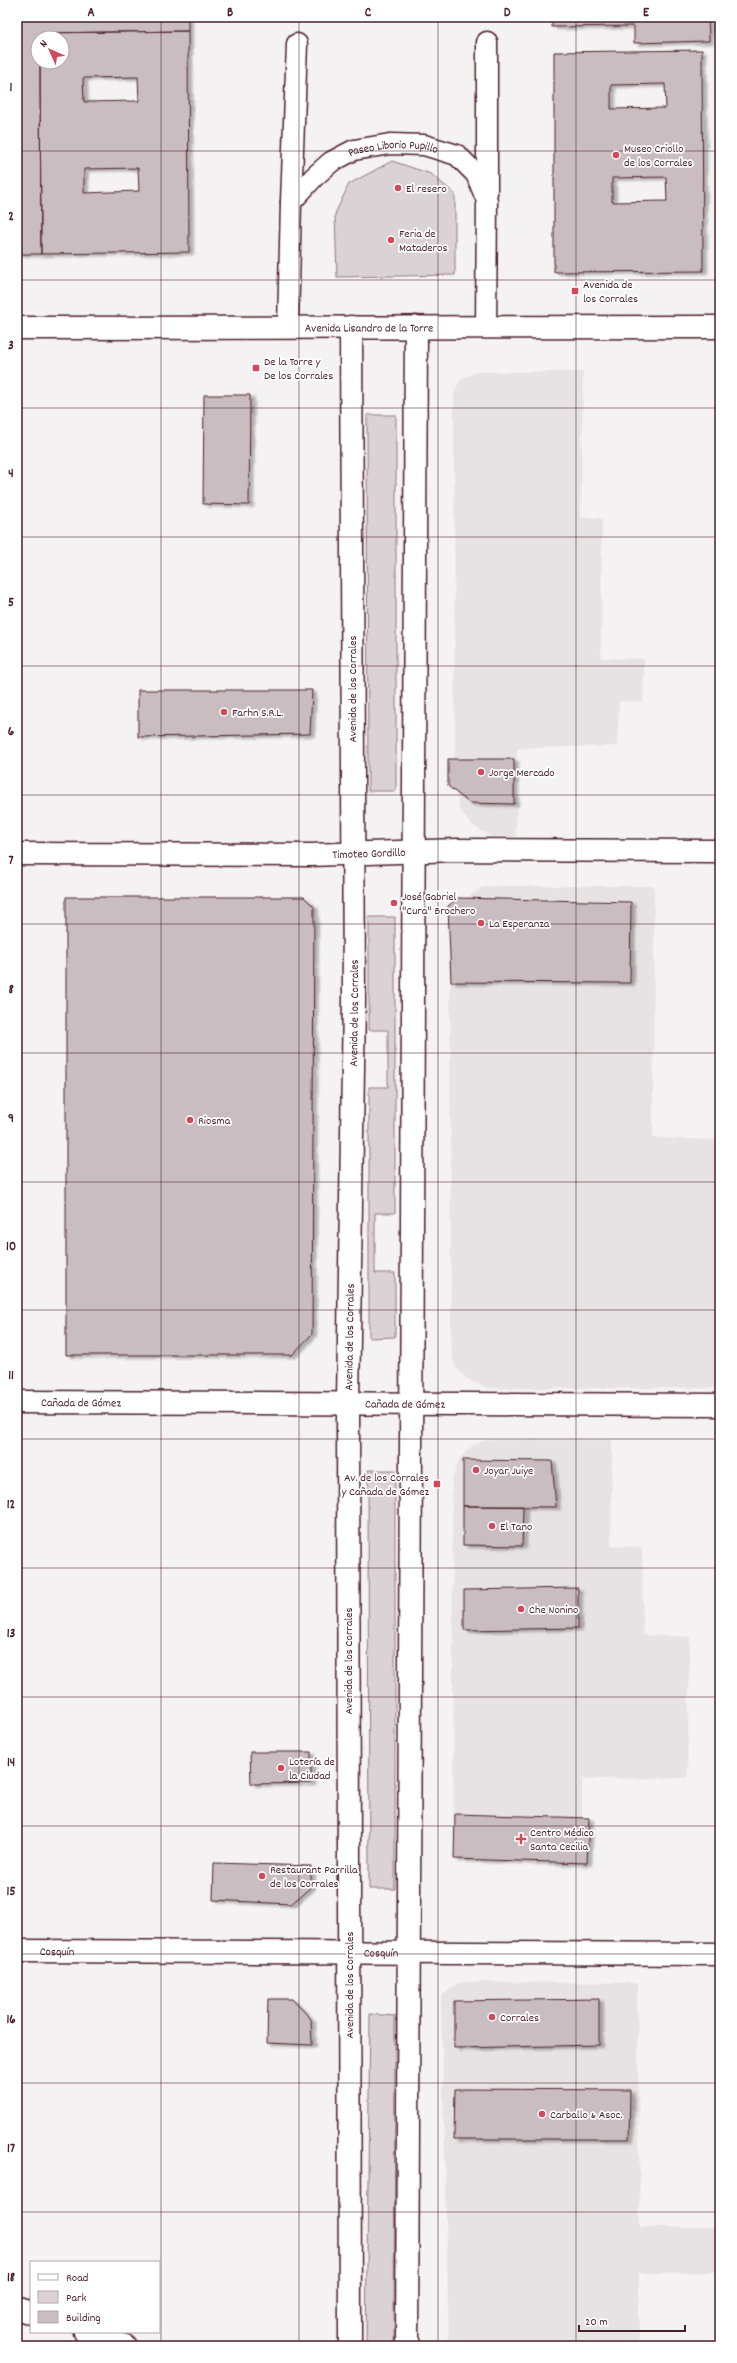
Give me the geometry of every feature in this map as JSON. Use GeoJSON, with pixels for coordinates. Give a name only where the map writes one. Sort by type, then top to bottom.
{"type":"FeatureCollection","features":[{"type":"Feature","properties":{"kind":"main road","name":"Avenida de los Corrales"},"geometry":{"type":"LineString","coordinates":[[350,2346],[348,1403],[354,1008],[352,854],[351,327]]}},
{"type":"Feature","properties":{"kind":"main road"},"geometry":{"type":"LineString","coordinates":[[407,2346],[416,327]]}},
{"type":"Feature","properties":{"kind":"main road","name":"Avenida Lisandro de la Torre"},"geometry":{"type":"LineString","coordinates":[[17,328],[720,327]]}},
{"type":"Feature","properties":{"kind":"main road","name":"Timoteo Gordillo"},"geometry":{"type":"LineString","coordinates":[[17,854],[352,854],[413,852],[720,851]]}},
{"type":"Feature","properties":{"kind":"main road","name":"Cañada de Gómez"},"geometry":{"type":"LineString","coordinates":[[17,1402],[720,1405]]}},
{"type":"Feature","properties":{"kind":"main road","name":"Cosquín"},"geometry":{"type":"LineString","coordinates":[[17,1951],[720,1954]]}},
{"type":"Feature","properties":{"kind":"main road"},"geometry":{"type":"LineString","coordinates":[[17,2308],[30,2313]]}},
{"type":"Feature","properties":{"kind":"main road"},"geometry":{"type":"LineString","coordinates":[[88,2333],[124,2346]]}},
{"type":"Feature","properties":{"kind":"lane"},"geometry":{"type":"LineString","coordinates":[[487,42],[487,201]]}},
{"type":"Feature","properties":{"kind":"lane"},"geometry":{"type":"LineString","coordinates":[[288,327],[297,44]]}},
{"type":"Feature","properties":{"kind":"lane","name":"Paseo Liborio Pupillo"},"geometry":{"type":"LineString","coordinates":[[291,202],[314,177],[331,162],[354,150],[390,144],[424,145],[457,155],[476,174],[487,201],[486,327]]}},
{"type":"Feature","properties":{"kind":"shaded area"},"geometry":{"type":"Polygon","coordinates":[[[476,372],[583,372],[581,517],[602,518],[601,658],[644,659],[643,702],[619,701],[617,746],[517,748],[516,837],[492,836],[469,822],[460,810],[455,788],[454,395],[458,384],[462,379],[476,372]]]}},
{"type":"Feature","properties":{"kind":"shaded area"},"geometry":{"type":"Polygon","coordinates":[[[495,886],[654,886],[653,1138],[717,1140],[719,1388],[488,1388],[470,1381],[458,1370],[454,1363],[451,1347],[450,928],[462,901],[481,888],[495,886]]]}},
{"type":"Feature","properties":{"kind":"shaded area"},"geometry":{"type":"Polygon","coordinates":[[[486,1440],[612,1440],[611,1546],[642,1547],[643,1635],[690,1637],[687,1778],[582,1779],[582,1863],[454,1859],[452,1481],[459,1459],[472,1446],[486,1440]]]}},
{"type":"Feature","properties":{"kind":"shaded area"},"geometry":{"type":"Polygon","coordinates":[[[458,1983],[637,1983],[640,2227],[720,2227],[720,2272],[639,2273],[639,2346],[449,2346],[441,1997],[458,1983]]]}},
{"type":"Feature","properties":{"kind":"green space"},"geometry":{"type":"Polygon","coordinates":[[[392,161],[431,174],[455,194],[455,275],[337,277],[335,214],[349,184],[392,161]]]}},
{"type":"Feature","properties":{"kind":"green space"},"geometry":{"type":"Polygon","coordinates":[[[367,415],[396,415],[396,791],[368,791],[367,415]]]}},
{"type":"Feature","properties":{"kind":"green space"},"geometry":{"type":"Polygon","coordinates":[[[369,917],[395,917],[395,1213],[375,1213],[375,1273],[395,1273],[395,1337],[369,1338],[369,1087],[388,1087],[388,1030],[369,1030],[369,917]]]}},
{"type":"Feature","properties":{"kind":"green space"},"geometry":{"type":"Polygon","coordinates":[[[368,1470],[395,1470],[395,1889],[369,1889],[368,1470]]]}},
{"type":"Feature","properties":{"kind":"green space"},"geometry":{"type":"Polygon","coordinates":[[[370,2014],[395,2016],[394,2346],[366,2346],[370,2014]]]}},
{"type":"Feature","properties":{"kind":"building"},"geometry":{"type":"Polygon","coordinates":[[[17,17],[188,17],[188,31],[70,33],[70,30],[30,30],[30,70],[40,70],[41,254],[17,254],[17,17]]]}},
{"type":"Feature","properties":{"kind":"building"},"geometry":{"type":"Polygon","coordinates":[[[552,17],[708,17],[709,41],[634,43],[634,26],[552,27],[552,17]]]}},
{"type":"Feature","properties":{"kind":"building"},"geometry":{"type":"Polygon","coordinates":[[[188,31],[189,252],[41,254],[40,70],[70,70],[70,33],[188,31]],[[138,77],[83,78],[84,102],[139,101],[138,77]],[[138,168],[84,169],[84,193],[139,191],[138,168]]]}},
{"type":"Feature","properties":{"kind":"building"},"geometry":{"type":"Polygon","coordinates":[[[702,50],[703,271],[554,272],[554,52],[702,50]],[[665,84],[611,85],[611,109],[666,108],[665,84]],[[666,177],[612,178],[612,202],[667,201],[666,177]]]}},
{"type":"Feature","properties":{"kind":"building"},"geometry":{"type":"Polygon","coordinates":[[[204,395],[250,395],[249,505],[203,504],[204,395]]]}},
{"type":"Feature","properties":{"kind":"building","name":"Farhn S.R.L."},"geometry":{"type":"Polygon","coordinates":[[[138,690],[312,690],[310,734],[138,737],[138,690]]]}},
{"type":"Feature","properties":{"kind":"building","name":"Jorge Mercado"},"geometry":{"type":"Polygon","coordinates":[[[448,759],[514,759],[514,804],[469,803],[448,786],[448,759]]]}},
{"type":"Feature","properties":{"kind":"building","name":"Riosma"},"geometry":{"type":"Polygon","coordinates":[[[66,897],[304,897],[314,907],[312,1334],[292,1355],[66,1355],[66,897]]]}},
{"type":"Feature","properties":{"kind":"building"},"geometry":{"type":"Polygon","coordinates":[[[458,898],[631,902],[630,983],[451,982],[448,906],[458,898]]]}},
{"type":"Feature","properties":{"kind":"building"},"geometry":{"type":"Polygon","coordinates":[[[463,1460],[552,1461],[556,1507],[463,1506],[463,1460]]]}},
{"type":"Feature","properties":{"kind":"building","name":"El Tano"},"geometry":{"type":"Polygon","coordinates":[[[463,1506],[523,1506],[522,1546],[463,1545],[463,1506]]]}},
{"type":"Feature","properties":{"kind":"building","name":"Che Nonino"},"geometry":{"type":"Polygon","coordinates":[[[578,1588],[578,1628],[464,1630],[464,1590],[578,1588]]]}},
{"type":"Feature","properties":{"kind":"building","name":"Lotería de la Ciudad"},"geometry":{"type":"Polygon","coordinates":[[[250,1752],[311,1752],[311,1783],[251,1784],[250,1752]]]}},
{"type":"Feature","properties":{"kind":"building","name":"Centro Médico Santa Cecilia"},"geometry":{"type":"Polygon","coordinates":[[[455,1814],[589,1818],[587,1863],[454,1859],[455,1814]]]}},
{"type":"Feature","properties":{"kind":"building","name":"Restaurant Parrilla de los Corrales"},"geometry":{"type":"Polygon","coordinates":[[[214,1863],[311,1866],[311,1887],[291,1904],[213,1900],[214,1863]]]}},
{"type":"Feature","properties":{"kind":"building"},"geometry":{"type":"Polygon","coordinates":[[[268,1999],[292,1999],[311,2019],[312,2045],[267,2043],[268,1999]]]}},
{"type":"Feature","properties":{"kind":"building"},"geometry":{"type":"Polygon","coordinates":[[[599,1999],[599,2045],[454,2048],[454,2001],[599,1999]]]}},
{"type":"Feature","properties":{"kind":"building","name":"Carballo & Asoc."},"geometry":{"type":"Polygon","coordinates":[[[455,2089],[630,2090],[629,2139],[454,2139],[455,2089]]]}},
{"type":"Feature","properties":{"kind":"place","name":"Museo Criollo de los Corrales"},"geometry":{"type":"Point","coordinates":[616,155]}},
{"type":"Feature","properties":{"kind":"place","name":"El resero"},"geometry":{"type":"Point","coordinates":[398,188]}},
{"type":"Feature","properties":{"kind":"place","name":"Feria de Mataderos"},"geometry":{"type":"Point","coordinates":[391,240]}},
{"type":"Feature","properties":{"kind":"place","name":"Avenida de los Corrales"},"geometry":{"type":"Point","coordinates":[575,291]}},
{"type":"Feature","properties":{"kind":"place","name":"De la Torre y De los Corrales"},"geometry":{"type":"Point","coordinates":[256,368]}},
{"type":"Feature","properties":{"kind":"place","name":"Farhn S.R.L."},"geometry":{"type":"Point","coordinates":[224,712]}},
{"type":"Feature","properties":{"kind":"place","name":"Jorge Mercado"},"geometry":{"type":"Point","coordinates":[481,772]}},
{"type":"Feature","properties":{"kind":"place","name":"José Gabriel \"Cura\" Brochero"},"geometry":{"type":"Point","coordinates":[394,903]}},
{"type":"Feature","properties":{"kind":"place","name":"La Esperanza"},"geometry":{"type":"Point","coordinates":[481,923]}},
{"type":"Feature","properties":{"kind":"place","name":"Riosma"},"geometry":{"type":"Point","coordinates":[190,1120]}},
{"type":"Feature","properties":{"kind":"place","name":"Joyar Juiye"},"geometry":{"type":"Point","coordinates":[476,1470]}},
{"type":"Feature","properties":{"kind":"place","name":"Av. de los Corrales y Cañada de Gómez"},"geometry":{"type":"Point","coordinates":[437,1484]}},
{"type":"Feature","properties":{"kind":"place","name":"El Tano"},"geometry":{"type":"Point","coordinates":[492,1526]}},
{"type":"Feature","properties":{"kind":"place","name":"Che Nonino"},"geometry":{"type":"Point","coordinates":[521,1609]}},
{"type":"Feature","properties":{"kind":"place","name":"Lotería de la Ciudad"},"geometry":{"type":"Point","coordinates":[281,1768]}},
{"type":"Feature","properties":{"kind":"place","name":"Centro Médico Santa Cecilia"},"geometry":{"type":"Point","coordinates":[521,1839]}},
{"type":"Feature","properties":{"kind":"place","name":"Restaurant Parrilla de los Corrales"},"geometry":{"type":"Point","coordinates":[262,1876]}},
{"type":"Feature","properties":{"kind":"place","name":"Corrales"},"geometry":{"type":"Point","coordinates":[492,2017]}},
{"type":"Feature","properties":{"kind":"place","name":"Carballo & Asoc."},"geometry":{"type":"Point","coordinates":[542,2114]}}]}
